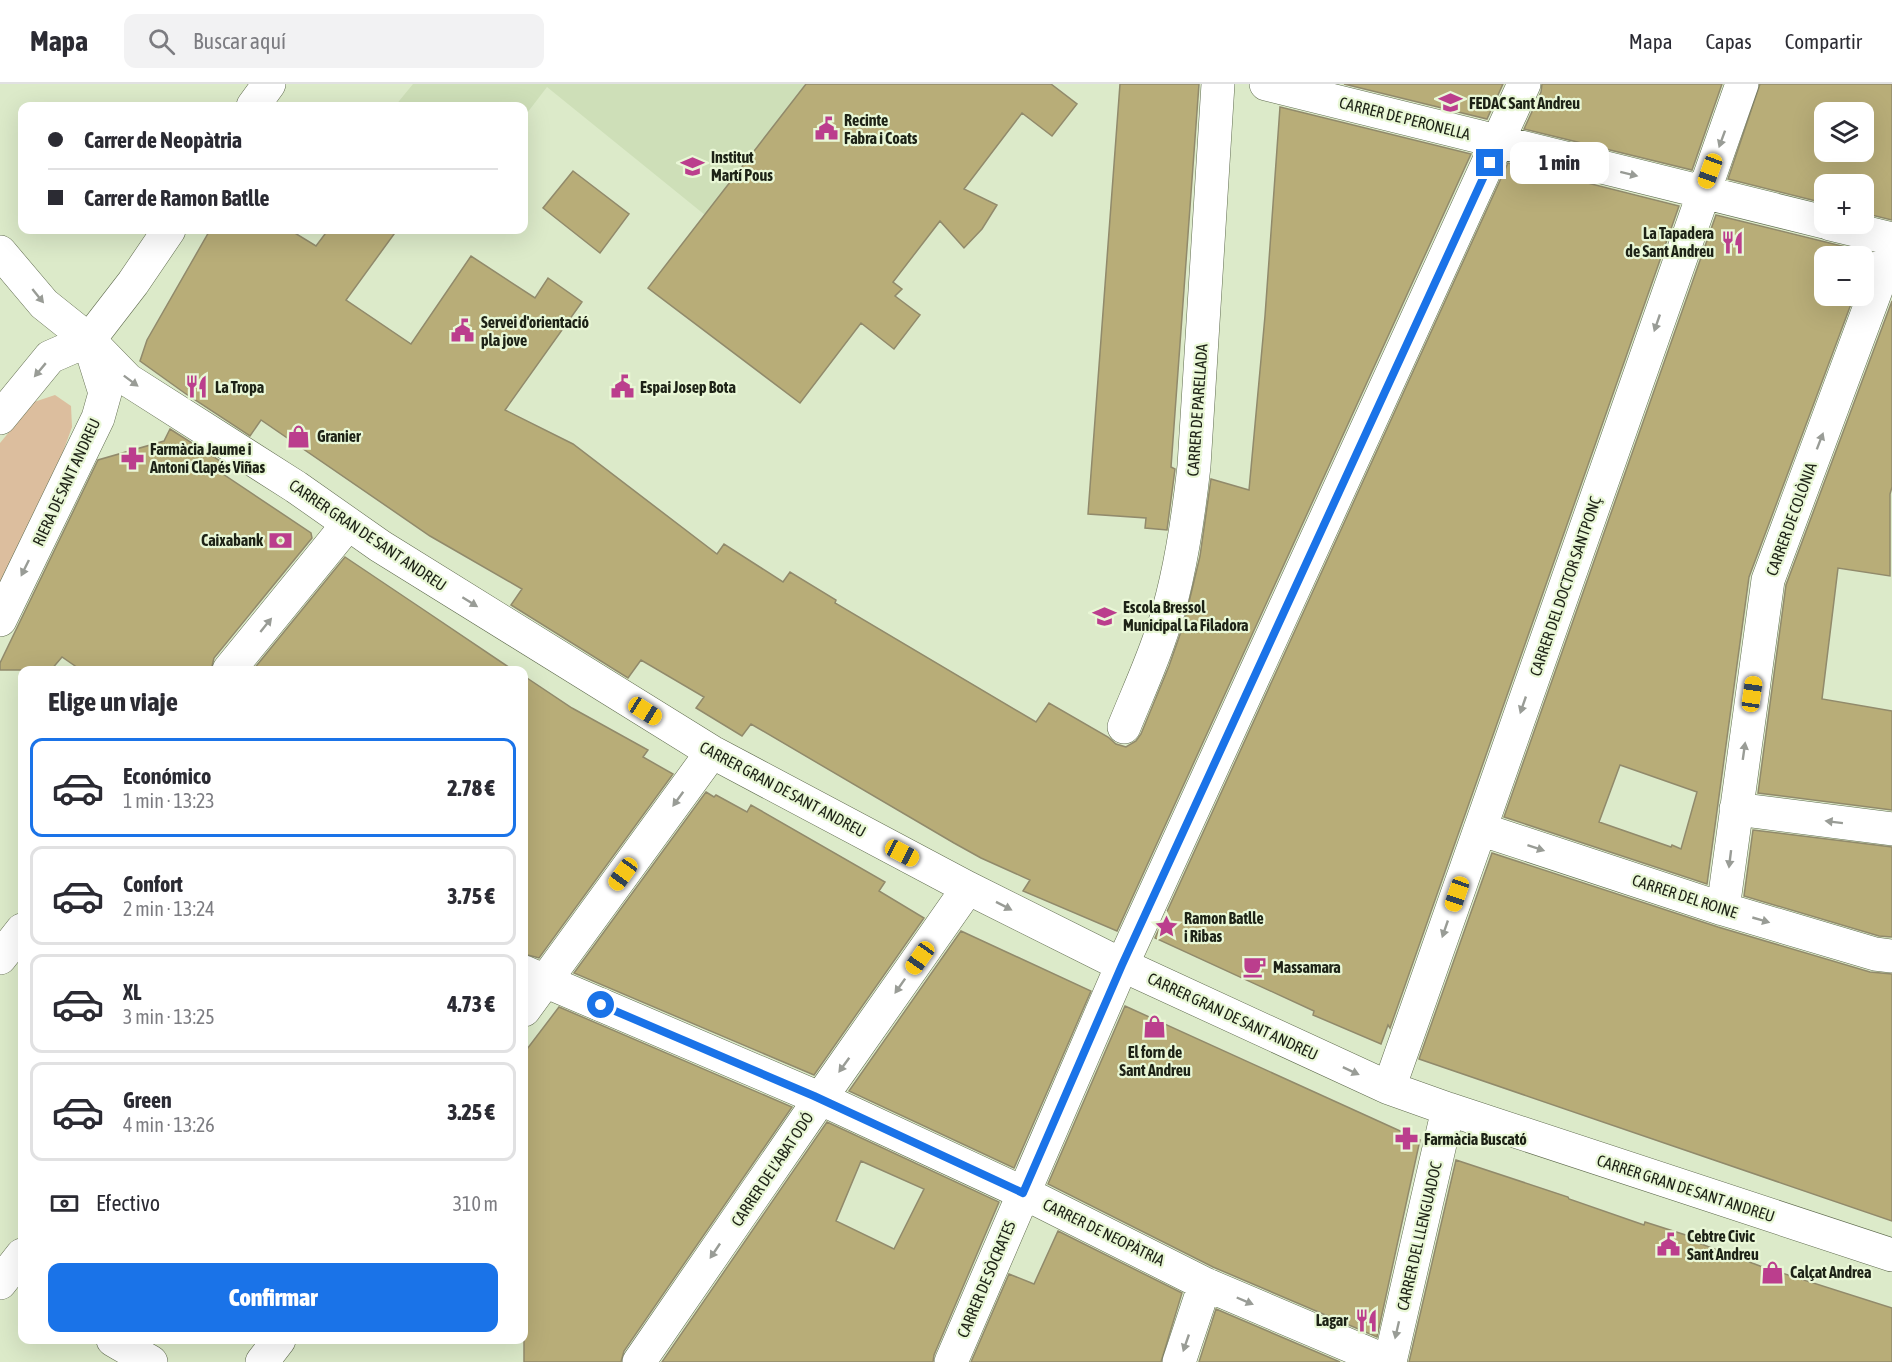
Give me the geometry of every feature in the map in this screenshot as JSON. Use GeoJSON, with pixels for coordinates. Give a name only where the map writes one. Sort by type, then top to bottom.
{"type":"FeatureCollection","features":[{"type":"Feature","properties":{"kind":"street"},"geometry":{"type":"LineString","coordinates":[[257,102],[269,84]]}},
{"type":"Feature","properties":{"kind":"street","name":"CARRER DE PARELLADA"},"geometry":{"type":"LineString","coordinates":[[1124,727],[1161,636],[1179,565],[1189,512],[1194,466],[1218,84]]}},
{"type":"Feature","properties":{"kind":"street","name":"CARRER DE PERONELLA"},"geometry":{"type":"LineString","coordinates":[[1266,84],[1814,220]]}},
{"type":"Feature","properties":{"kind":"street","name":"CARRER DE SÒCRATES"},"geometry":{"type":"LineString","coordinates":[[951,1362],[1122,965],[1500,141],[1524,84]]}},
{"type":"Feature","properties":{"kind":"street","name":"CARRER DEL DOCTOR SANTPONÇ"},"geometry":{"type":"LineString","coordinates":[[1389,1088],[1702,192],[1742,84]]}},
{"type":"Feature","properties":{"kind":"street"},"geometry":{"type":"LineString","coordinates":[[0,418],[50,357],[89,340],[133,283],[166,234]]}},
{"type":"Feature","properties":{"kind":"street"},"geometry":{"type":"LineString","coordinates":[[1871,234],[1892,239]]}},
{"type":"Feature","properties":{"kind":"street","name":"CARRER DE COLÒNIA"},"geometry":{"type":"LineString","coordinates":[[1724,909],[1768,580],[1892,247]]}},
{"type":"Feature","properties":{"kind":"street","name":"CARRER GRAN DE SANT ANDREU"},"geometry":{"type":"LineString","coordinates":[[0,252],[44,304],[89,340],[128,380],[296,487],[380,546],[712,752],[968,888],[1122,965],[1389,1088],[1892,1255]]}},
{"type":"Feature","properties":{"kind":"street","name":"RIERA DE SANT ANDREU"},"geometry":{"type":"LineString","coordinates":[[0,620],[100,410],[105,393],[89,340]]}},
{"type":"Feature","properties":{"kind":"street"},"geometry":{"type":"LineString","coordinates":[[232,666],[348,524]]}},
{"type":"Feature","properties":{"kind":"street"},"geometry":{"type":"LineString","coordinates":[[528,996],[534,976],[712,752]]}},
{"type":"Feature","properties":{"kind":"street"},"geometry":{"type":"LineString","coordinates":[[1736,809],[1892,829]]}},
{"type":"Feature","properties":{"kind":"street","name":"CARRER DEL ROINE"},"geometry":{"type":"LineString","coordinates":[[1480,829],[1724,909],[1875,954],[1892,956]]}},
{"type":"Feature","properties":{"kind":"street","name":"CARRER DE L'ABAT ODÓ"},"geometry":{"type":"LineString","coordinates":[[639,1362],[968,888]]}},
{"type":"Feature","properties":{"kind":"street"},"geometry":{"type":"LineString","coordinates":[[0,958],[18,935]]}},
{"type":"Feature","properties":{"kind":"street","name":"CARRER DE NEOPÀTRIA"},"geometry":{"type":"LineString","coordinates":[[534,976],[820,1099],[1023,1193],[1205,1284],[1389,1362]]}},
{"type":"Feature","properties":{"kind":"street","name":"CARRER DEL LLENGUADOC"},"geometry":{"type":"LineString","coordinates":[[1389,1362],[1448,1109]]}},
{"type":"Feature","properties":{"kind":"street"},"geometry":{"type":"LineString","coordinates":[[1179,1362],[1205,1284]]}},
{"type":"Feature","properties":{"kind":"street"},"geometry":{"type":"LineString","coordinates":[[120,1344],[151,1362]]}},
{"type":"Feature","properties":{"kind":"street"},"geometry":{"type":"LineString","coordinates":[[262,1362],[276,1344]]}},
{"type":"Feature","properties":{"kind":"shaded area","name":"Institut Martí Pous"},"geometry":{"type":"Polygon","coordinates":[[[413,84],[806,84],[705,215],[547,87],[528,112],[528,102],[398,102],[413,84]]]}},
{"type":"Feature","properties":{"kind":"shaded area"},"geometry":{"type":"Polygon","coordinates":[[[55,395],[71,406],[72,427],[63,452],[0,587],[0,443],[34,402],[55,395]]]}},
{"type":"Feature","properties":{"kind":"building"},"geometry":{"type":"Polygon","coordinates":[[[806,84],[1051,84],[1077,104],[1052,136],[1022,113],[964,189],[997,205],[982,229],[964,248],[940,221],[893,282],[902,289],[895,296],[920,315],[894,349],[861,323],[800,403],[648,288],[806,84]]]}},
{"type":"Feature","properties":{"kind":"building"},"geometry":{"type":"Polygon","coordinates":[[[1120,84],[1199,84],[1171,467],[1175,469],[1167,530],[1145,528],[1146,518],[1088,514],[1120,84]]]}},
{"type":"Feature","properties":{"kind":"building","name":"FEDAC Sant Andreu"},"geometry":{"type":"Polygon","coordinates":[[[1344,84],[1503,84],[1487,119],[1344,84]]]}},
{"type":"Feature","properties":{"kind":"building"},"geometry":{"type":"Polygon","coordinates":[[[1542,84],[1722,84],[1692,170],[1524,129],[1541,92],[1542,84]]]}},
{"type":"Feature","properties":{"kind":"building"},"geometry":{"type":"Polygon","coordinates":[[[1760,84],[1892,84],[1892,220],[1874,216],[1874,174],[1814,174],[1814,200],[1728,179],[1760,84]]]}},
{"type":"Feature","properties":{"kind":"building"},"geometry":{"type":"Polygon","coordinates":[[[1280,107],[1471,154],[1117,931],[1023,891],[1030,880],[954,843],[751,724],[742,736],[696,708],[704,697],[641,660],[628,678],[511,605],[522,589],[430,536],[261,420],[250,436],[140,361],[147,340],[208,234],[296,234],[316,246],[325,234],[394,234],[346,300],[411,344],[471,256],[535,298],[548,278],[582,302],[505,410],[573,444],[717,554],[724,544],[783,582],[790,572],[836,600],[835,603],[1036,722],[1049,703],[1116,744],[1126,747],[1136,741],[1141,734],[1184,623],[1200,556],[1211,479],[1249,490],[1265,316],[1280,107]]]}},
{"type":"Feature","properties":{"kind":"building"},"geometry":{"type":"Polygon","coordinates":[[[1508,163],[1679,206],[1390,1028],[1388,1025],[1381,1044],[1313,1015],[1314,1011],[1155,938],[1508,163]]]}},
{"type":"Feature","properties":{"kind":"building"},"geometry":{"type":"Polygon","coordinates":[[[573,171],[629,214],[600,253],[543,208],[573,171]]]}},
{"type":"Feature","properties":{"kind":"building"},"geometry":{"type":"Polygon","coordinates":[[[1716,215],[1842,246],[1814,246],[1814,306],[1850,306],[1749,577],[1707,884],[1504,817],[1716,215]],[[1620,765],[1599,822],[1681,849],[1697,792],[1620,765]]]}},
{"type":"Feature","properties":{"kind":"building"},"geometry":{"type":"Polygon","coordinates":[[[1892,301],[1890,576],[1838,568],[1822,699],[1892,711],[1892,810],[1758,793],[1786,585],[1892,301]]]}},
{"type":"Feature","properties":{"kind":"building"},"geometry":{"type":"Polygon","coordinates":[[[170,429],[228,466],[223,474],[311,533],[312,538],[214,658],[212,666],[75,666],[62,657],[54,666],[18,666],[18,670],[0,670],[0,663],[98,460],[164,441],[170,429]]]}},
{"type":"Feature","properties":{"kind":"building"},"geometry":{"type":"Polygon","coordinates":[[[345,557],[507,666],[256,666],[345,557]]]}},
{"type":"Feature","properties":{"kind":"building"},"geometry":{"type":"Polygon","coordinates":[[[528,679],[572,708],[648,750],[643,757],[673,774],[539,958],[528,955],[528,679]]]}},
{"type":"Feature","properties":{"kind":"building"},"geometry":{"type":"Polygon","coordinates":[[[706,792],[747,812],[751,805],[885,882],[879,891],[924,918],[814,1075],[574,973],[706,792]]]}},
{"type":"Feature","properties":{"kind":"building"},"geometry":{"type":"Polygon","coordinates":[[[1753,830],[1892,847],[1892,937],[1879,936],[1744,896],[1753,830]]]}},
{"type":"Feature","properties":{"kind":"building"},"geometry":{"type":"Polygon","coordinates":[[[1492,853],[1718,927],[1870,972],[1892,974],[1892,1221],[1419,1059],[1492,853]]]}},
{"type":"Feature","properties":{"kind":"building"},"geometry":{"type":"Polygon","coordinates":[[[961,931],[1091,991],[1014,1168],[849,1091],[961,931]]]}},
{"type":"Feature","properties":{"kind":"building"},"geometry":{"type":"Polygon","coordinates":[[[1125,1006],[1420,1140],[1377,1337],[1213,1267],[1048,1184],[1125,1006]]]}},
{"type":"Feature","properties":{"kind":"building"},"geometry":{"type":"Polygon","coordinates":[[[559,1007],[792,1107],[624,1351],[621,1362],[524,1362],[524,1344],[528,1344],[528,1048],[559,1007]]]}},
{"type":"Feature","properties":{"kind":"building"},"geometry":{"type":"Polygon","coordinates":[[[827,1122],[999,1202],[933,1362],[662,1362],[827,1122]],[[861,1161],[836,1221],[894,1249],[924,1189],[861,1161]]]}},
{"type":"Feature","properties":{"kind":"building"},"geometry":{"type":"Polygon","coordinates":[[[1456,1160],[1644,1225],[1645,1222],[1695,1238],[1693,1241],[1760,1266],[1892,1308],[1892,1362],[1409,1362],[1456,1160]]]}},
{"type":"Feature","properties":{"kind":"building"},"geometry":{"type":"Polygon","coordinates":[[[1058,1231],[1182,1293],[1161,1362],[971,1362],[1009,1274],[1034,1284],[1058,1231]]]}},
{"type":"Feature","properties":{"kind":"building"},"geometry":{"type":"Polygon","coordinates":[[[1216,1309],[1340,1362],[1199,1362],[1216,1309]]]}},
{"type":"Feature","properties":{"kind":"place","name":"FEDAC Sant Andreu"},"geometry":{"type":"Point","coordinates":[1451,103]}},
{"type":"Feature","properties":{"kind":"place","name":"Recinte Fabra i Coats"},"geometry":{"type":"Point","coordinates":[826,129]}},
{"type":"Feature","properties":{"kind":"place","name":"Institut Martí Pous"},"geometry":{"type":"Point","coordinates":[693,166]}},
{"type":"Feature","properties":{"kind":"place","name":"La Tapadera de Sant Andreu"},"geometry":{"type":"Point","coordinates":[1732,242]}},
{"type":"Feature","properties":{"kind":"place","name":"Servei d'orientació pla jove"},"geometry":{"type":"Point","coordinates":[463,331]}},
{"type":"Feature","properties":{"kind":"place","name":"La Tropa"},"geometry":{"type":"Point","coordinates":[197,387]}},
{"type":"Feature","properties":{"kind":"place","name":"Espai Josep Bota"},"geometry":{"type":"Point","coordinates":[622,387]}},
{"type":"Feature","properties":{"kind":"place","name":"Granier"},"geometry":{"type":"Point","coordinates":[299,436]}},
{"type":"Feature","properties":{"kind":"place","name":"Farmàcia Jaume i Antoni Clapés Viñas"},"geometry":{"type":"Point","coordinates":[132,458]}},
{"type":"Feature","properties":{"kind":"place","name":"Caixabank"},"geometry":{"type":"Point","coordinates":[281,540]}},
{"type":"Feature","properties":{"kind":"place","name":"Escola Bressol Municipal La Filadora"},"geometry":{"type":"Point","coordinates":[1105,616]}},
{"type":"Feature","properties":{"kind":"place","name":"Ramon Batlle i Ribas"},"geometry":{"type":"Point","coordinates":[1166,927]}},
{"type":"Feature","properties":{"kind":"place","name":"Massamara"},"geometry":{"type":"Point","coordinates":[1255,967]}},
{"type":"Feature","properties":{"kind":"place","name":"El forn de Sant Andreu"},"geometry":{"type":"Point","coordinates":[1155,1027]}},
{"type":"Feature","properties":{"kind":"place","name":"Farmàcia Buscató"},"geometry":{"type":"Point","coordinates":[1406,1139]}},
{"type":"Feature","properties":{"kind":"place","name":"Cebtre Civic Sant Andreu"},"geometry":{"type":"Point","coordinates":[1669,1245]}},
{"type":"Feature","properties":{"kind":"place","name":"Calçat Andrea"},"geometry":{"type":"Point","coordinates":[1772,1272]}},
{"type":"Feature","properties":{"kind":"place","name":"Lagar"},"geometry":{"type":"Point","coordinates":[1366,1320]}},
{"type":"Feature","properties":{"kind":"route"},"geometry":{"type":"LineString","coordinates":[[601,1005],[814,1096],[1023,1193],[1122,965],[1490,163]]}}]}
